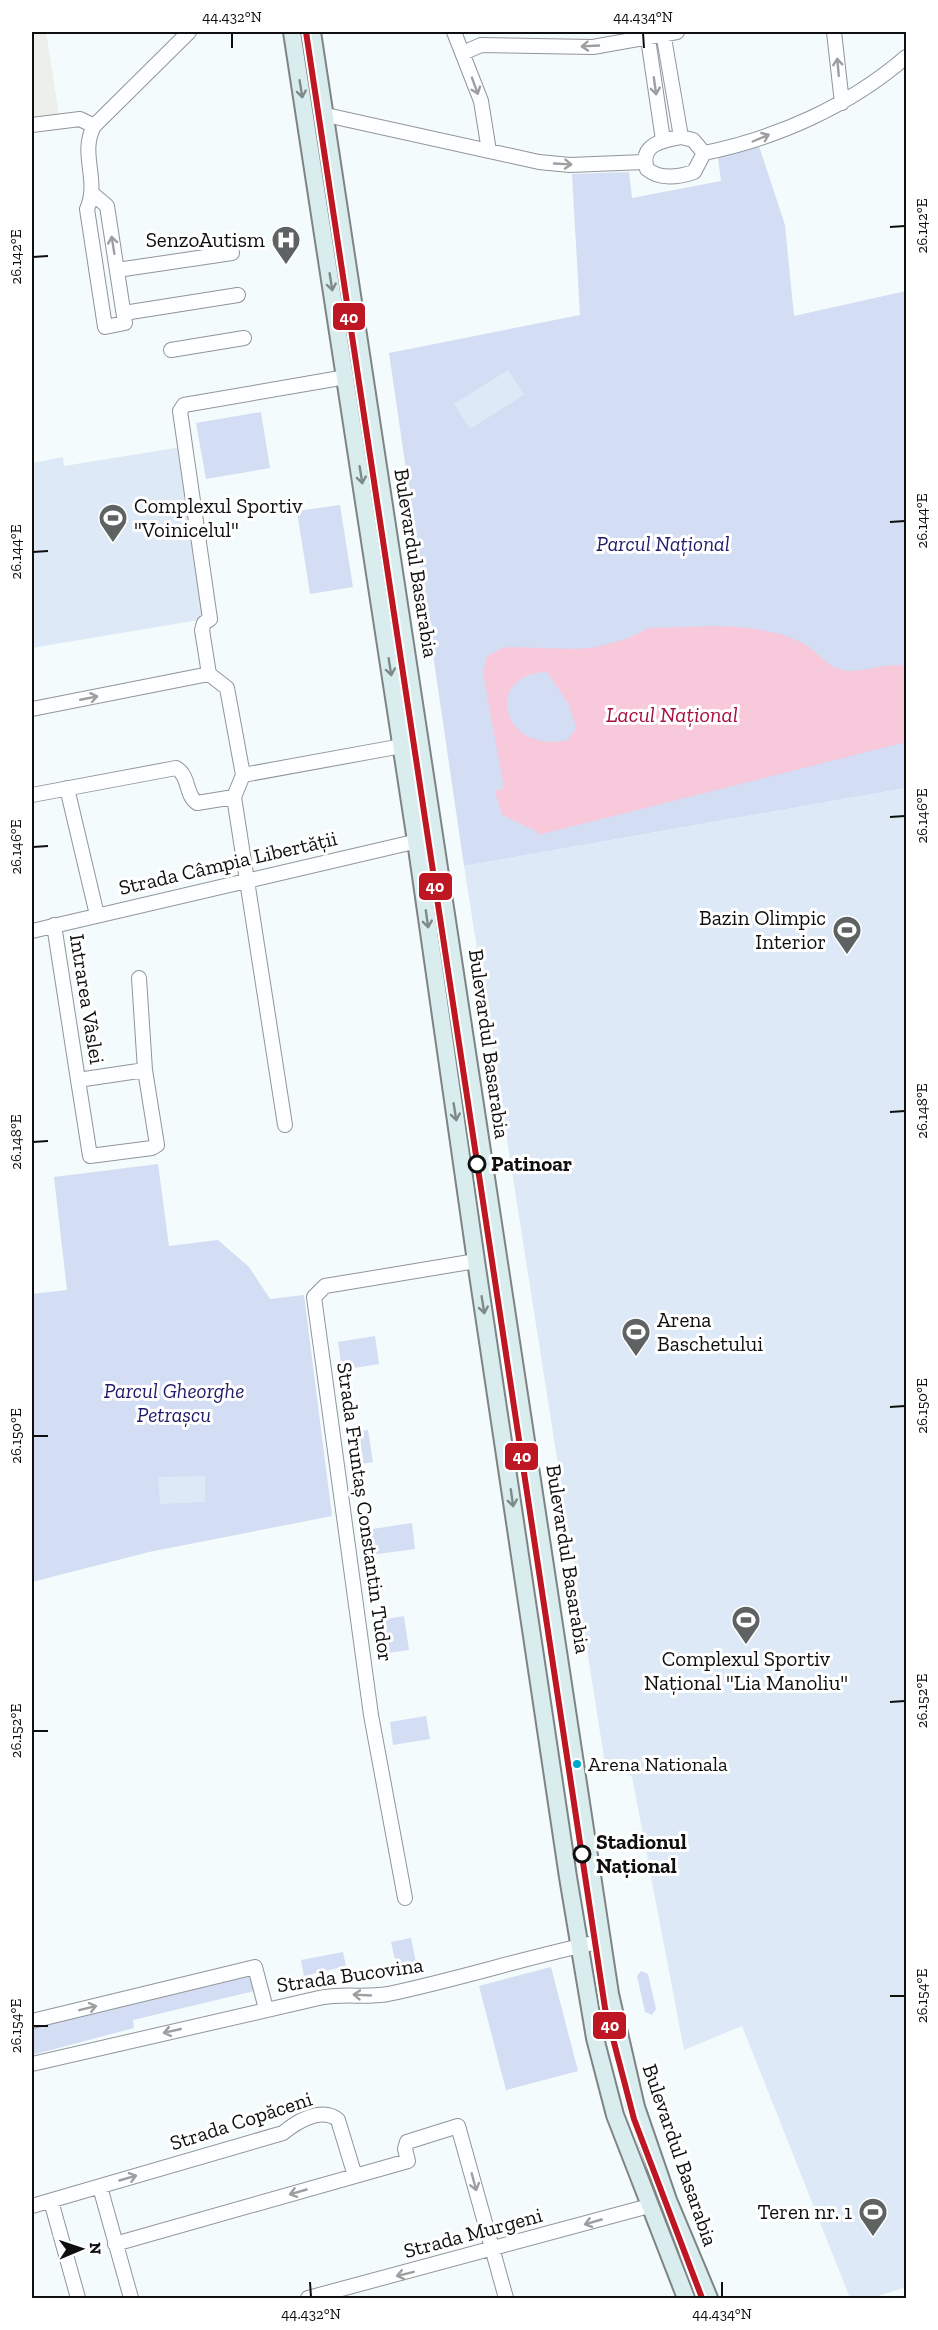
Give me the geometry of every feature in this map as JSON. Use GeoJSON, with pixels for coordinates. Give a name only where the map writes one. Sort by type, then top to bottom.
{"type":"FeatureCollection","features":[{"type":"Feature","properties":{"kind":"main road","name":"Bulevardul Basarabia"},"geometry":{"type":"LineString","coordinates":[[292,32],[402,746],[476,1261],[579,1946],[602,2072],[649,2206],[686,2298]]}},
{"type":"Feature","properties":{"kind":"main road","name":"Bulevardul Basarabia"},"geometry":{"type":"LineString","coordinates":[[312,32],[610,1994],[630,2089],[668,2200],[709,2298]]}},
{"type":"Feature","properties":{"kind":"street"},"geometry":{"type":"LineString","coordinates":[[94,195],[107,206],[125,323],[105,327],[87,209],[94,195],[88,140],[94,126],[189,32]]}},
{"type":"Feature","properties":{"kind":"street"},"geometry":{"type":"LineString","coordinates":[[454,32],[481,101],[489,151]]}},
{"type":"Feature","properties":{"kind":"street"},"geometry":{"type":"LineString","coordinates":[[834,32],[842,103]]}},
{"type":"Feature","properties":{"kind":"street"},"geometry":{"type":"LineString","coordinates":[[463,52],[482,45],[593,47],[647,35],[668,33],[681,137]]}},
{"type":"Feature","properties":{"kind":"street"},"geometry":{"type":"LineString","coordinates":[[647,35],[663,140]]}},
{"type":"Feature","properties":{"kind":"street"},"geometry":{"type":"LineString","coordinates":[[704,153],[751,143],[842,103],[873,84],[906,57]]}},
{"type":"Feature","properties":{"kind":"street"},"geometry":{"type":"LineString","coordinates":[[326,115],[539,162],[570,165],[644,162]]}},
{"type":"Feature","properties":{"kind":"street"},"geometry":{"type":"LineString","coordinates":[[32,125],[80,119],[94,126]]}},
{"type":"Feature","properties":{"kind":"street"},"geometry":{"type":"LineString","coordinates":[[644,162],[650,148],[663,140],[681,137],[693,140],[704,153]]}},
{"type":"Feature","properties":{"kind":"street"},"geometry":{"type":"LineString","coordinates":[[644,162],[652,174],[665,177],[694,172],[704,153]]}},
{"type":"Feature","properties":{"kind":"street"},"geometry":{"type":"LineString","coordinates":[[117,270],[232,253]]}},
{"type":"Feature","properties":{"kind":"street"},"geometry":{"type":"LineString","coordinates":[[124,313],[238,295]]}},
{"type":"Feature","properties":{"kind":"street"},"geometry":{"type":"LineString","coordinates":[[171,350],[244,338]]}},
{"type":"Feature","properties":{"kind":"street"},"geometry":{"type":"LineString","coordinates":[[285,1125],[234,797],[243,775],[227,688],[209,674],[202,630],[204,623],[210,619],[182,407],[346,377]]}},
{"type":"Feature","properties":{"kind":"street"},"geometry":{"type":"LineString","coordinates":[[32,709],[209,674]]}},
{"type":"Feature","properties":{"kind":"street"},"geometry":{"type":"LineString","coordinates":[[243,775],[402,746]]}},
{"type":"Feature","properties":{"kind":"street"},"geometry":{"type":"LineString","coordinates":[[32,795],[176,768],[183,772],[193,800],[197,803],[234,797]]}},
{"type":"Feature","properties":{"kind":"street"},"geometry":{"type":"LineString","coordinates":[[67,788],[97,915]]}},
{"type":"Feature","properties":{"kind":"street","name":"Strada Câmpia Libertății"},"geometry":{"type":"LineString","coordinates":[[32,931],[435,837]]}},
{"type":"Feature","properties":{"kind":"street","name":"Intrarea Vâslei"},"geometry":{"type":"LineString","coordinates":[[54,925],[90,1156],[152,1148],[157,1145],[145,1070]]}},
{"type":"Feature","properties":{"kind":"street"},"geometry":{"type":"LineString","coordinates":[[78,1080],[145,1070],[139,978]]}},
{"type":"Feature","properties":{"kind":"street","name":"Strada Fruntaș Constantin Tudor"},"geometry":{"type":"LineString","coordinates":[[405,1898],[372,1725],[314,1298],[325,1286],[476,1261]]}},
{"type":"Feature","properties":{"kind":"street","name":"Strada Bucovina"},"geometry":{"type":"LineString","coordinates":[[32,2064],[340,1994],[371,1996],[420,1987],[603,1941]]}},
{"type":"Feature","properties":{"kind":"street"},"geometry":{"type":"LineString","coordinates":[[32,2021],[255,1967],[266,2009]]}},
{"type":"Feature","properties":{"kind":"street","name":"Strada Copăceni"},"geometry":{"type":"LineString","coordinates":[[32,2206],[283,2133],[296,2122],[324,2114],[336,2118],[355,2176]]}},
{"type":"Feature","properties":{"kind":"street"},"geometry":{"type":"LineString","coordinates":[[116,2244],[408,2161],[405,2149],[407,2142],[458,2126],[506,2298]]}},
{"type":"Feature","properties":{"kind":"street"},"geometry":{"type":"LineString","coordinates":[[100,2187],[131,2298]]}},
{"type":"Feature","properties":{"kind":"street"},"geometry":{"type":"LineString","coordinates":[[51,2201],[78,2298]]}},
{"type":"Feature","properties":{"kind":"street","name":"Strada Murgeni"},"geometry":{"type":"LineString","coordinates":[[308,2298],[493,2250],[649,2206]]}},
{"type":"Feature","properties":{"kind":"shaded area"},"geometry":{"type":"Polygon","coordinates":[[[32,32],[46,32],[59,115],[32,119],[32,32]]]}},
{"type":"Feature","properties":{"kind":"shaded area"},"geometry":{"type":"Polygon","coordinates":[[[508,370],[524,395],[470,429],[454,404],[508,370]]]}},
{"type":"Feature","properties":{"kind":"shaded area","name":"Complexul Sportiv \"Voinicelul\""},"geometry":{"type":"Polygon","coordinates":[[[181,447],[205,619],[32,648],[32,463],[63,457],[64,466],[181,447]]]}},
{"type":"Feature","properties":{"kind":"shaded area","name":"Complexul Sportiv Național \"Lia Manoliu\""},"geometry":{"type":"Polygon","coordinates":[[[906,788],[906,2287],[872,2298],[850,2298],[742,2026],[684,2050],[632,1777],[605,1764],[464,866],[906,788]]]}},
{"type":"Feature","properties":{"kind":"shaded area"},"geometry":{"type":"Polygon","coordinates":[[[205,1476],[205,1502],[160,1504],[158,1477],[205,1476]]]}},
{"type":"Feature","properties":{"kind":"green space","name":"Parcul Național"},"geometry":{"type":"Polygon","coordinates":[[[759,146],[785,225],[794,316],[906,291],[906,788],[464,866],[389,353],[580,315],[572,174],[629,172],[632,198],[721,181],[718,158],[759,146]]]}},
{"type":"Feature","properties":{"kind":"green space"},"geometry":{"type":"Polygon","coordinates":[[[261,412],[270,468],[206,479],[196,423],[261,412]]]}},
{"type":"Feature","properties":{"kind":"green space"},"geometry":{"type":"Polygon","coordinates":[[[340,505],[353,587],[310,594],[297,511],[340,505]]]}},
{"type":"Feature","properties":{"kind":"green space","name":"Parcul Gheorghe Petrașcu"},"geometry":{"type":"Polygon","coordinates":[[[158,1164],[169,1246],[218,1240],[249,1267],[270,1299],[304,1295],[332,1516],[149,1552],[32,1582],[32,1294],[67,1290],[54,1177],[158,1164]]]}},
{"type":"Feature","properties":{"kind":"green space"},"geometry":{"type":"Polygon","coordinates":[[[375,1336],[379,1364],[342,1370],[338,1342],[375,1336]]]}},
{"type":"Feature","properties":{"kind":"green space"},"geometry":{"type":"Polygon","coordinates":[[[368,1430],[373,1462],[356,1465],[350,1432],[368,1430]]]}},
{"type":"Feature","properties":{"kind":"green space"},"geometry":{"type":"Polygon","coordinates":[[[412,1523],[415,1549],[370,1555],[366,1530],[412,1523]]]}},
{"type":"Feature","properties":{"kind":"green space"},"geometry":{"type":"Polygon","coordinates":[[[404,1616],[409,1650],[380,1654],[375,1621],[404,1616]]]}},
{"type":"Feature","properties":{"kind":"green space"},"geometry":{"type":"Polygon","coordinates":[[[426,1716],[430,1739],[393,1745],[390,1722],[426,1716]]]}},
{"type":"Feature","properties":{"kind":"green space"},"geometry":{"type":"Polygon","coordinates":[[[411,1938],[417,1968],[412,1971],[396,1964],[391,1942],[411,1938]]]}},
{"type":"Feature","properties":{"kind":"green space"},"geometry":{"type":"Polygon","coordinates":[[[343,1952],[346,1966],[304,1976],[301,1960],[343,1952]]]}},
{"type":"Feature","properties":{"kind":"green space"},"geometry":{"type":"Polygon","coordinates":[[[551,1967],[578,2071],[506,2090],[479,1986],[551,1967]]]}},
{"type":"Feature","properties":{"kind":"green space"},"geometry":{"type":"Polygon","coordinates":[[[641,1971],[648,1974],[656,2009],[652,2015],[645,2012],[637,1976],[641,1971]]]}},
{"type":"Feature","properties":{"kind":"green space"},"geometry":{"type":"Polygon","coordinates":[[[253,1972],[258,1990],[133,2020],[134,2028],[32,2055],[32,2023],[253,1972]]]}},
{"type":"Feature","properties":{"kind":"water","name":"Lacul Național"},"geometry":{"type":"Polygon","coordinates":[[[715,626],[751,629],[776,633],[799,641],[831,665],[847,671],[889,665],[906,666],[906,742],[538,835],[536,831],[502,815],[495,791],[504,788],[483,673],[487,656],[505,647],[578,649],[597,647],[629,638],[649,628],[715,626]],[[547,672],[526,676],[513,686],[507,699],[508,713],[515,726],[528,736],[545,742],[568,740],[575,730],[568,703],[547,672]]]}},
{"type":"Feature","properties":{"kind":"transit line","name":"40"},"geometry":{"type":"LineString","coordinates":[[306,32],[605,2008],[634,2119],[702,2298]]}},
{"type":"Feature","properties":{"kind":"place","name":"SenzoAutism"},"geometry":{"type":"Point","coordinates":[286,266]}},
{"type":"Feature","properties":{"kind":"place","name":"Complexul Sportiv \"Voinicelul\""},"geometry":{"type":"Point","coordinates":[113,544]}},
{"type":"Feature","properties":{"kind":"place","name":"Bazin Olimpic Interior"},"geometry":{"type":"Point","coordinates":[847,956]}},
{"type":"Feature","properties":{"kind":"place","name":"Patinoar"},"geometry":{"type":"Point","coordinates":[477,1164]}},
{"type":"Feature","properties":{"kind":"place","name":"Arena Baschetului"},"geometry":{"type":"Point","coordinates":[636,1358]}},
{"type":"Feature","properties":{"kind":"place","name":"Complexul Sportiv Național \"Lia Manoliu\""},"geometry":{"type":"Point","coordinates":[746,1646]}},
{"type":"Feature","properties":{"kind":"place","name":"Arena Nationala"},"geometry":{"type":"Point","coordinates":[577,1764]}},
{"type":"Feature","properties":{"kind":"place","name":"Stadionul Național"},"geometry":{"type":"Point","coordinates":[582,1854]}},
{"type":"Feature","properties":{"kind":"place","name":"Teren nr. 1"},"geometry":{"type":"Point","coordinates":[873,2238]}}]}
